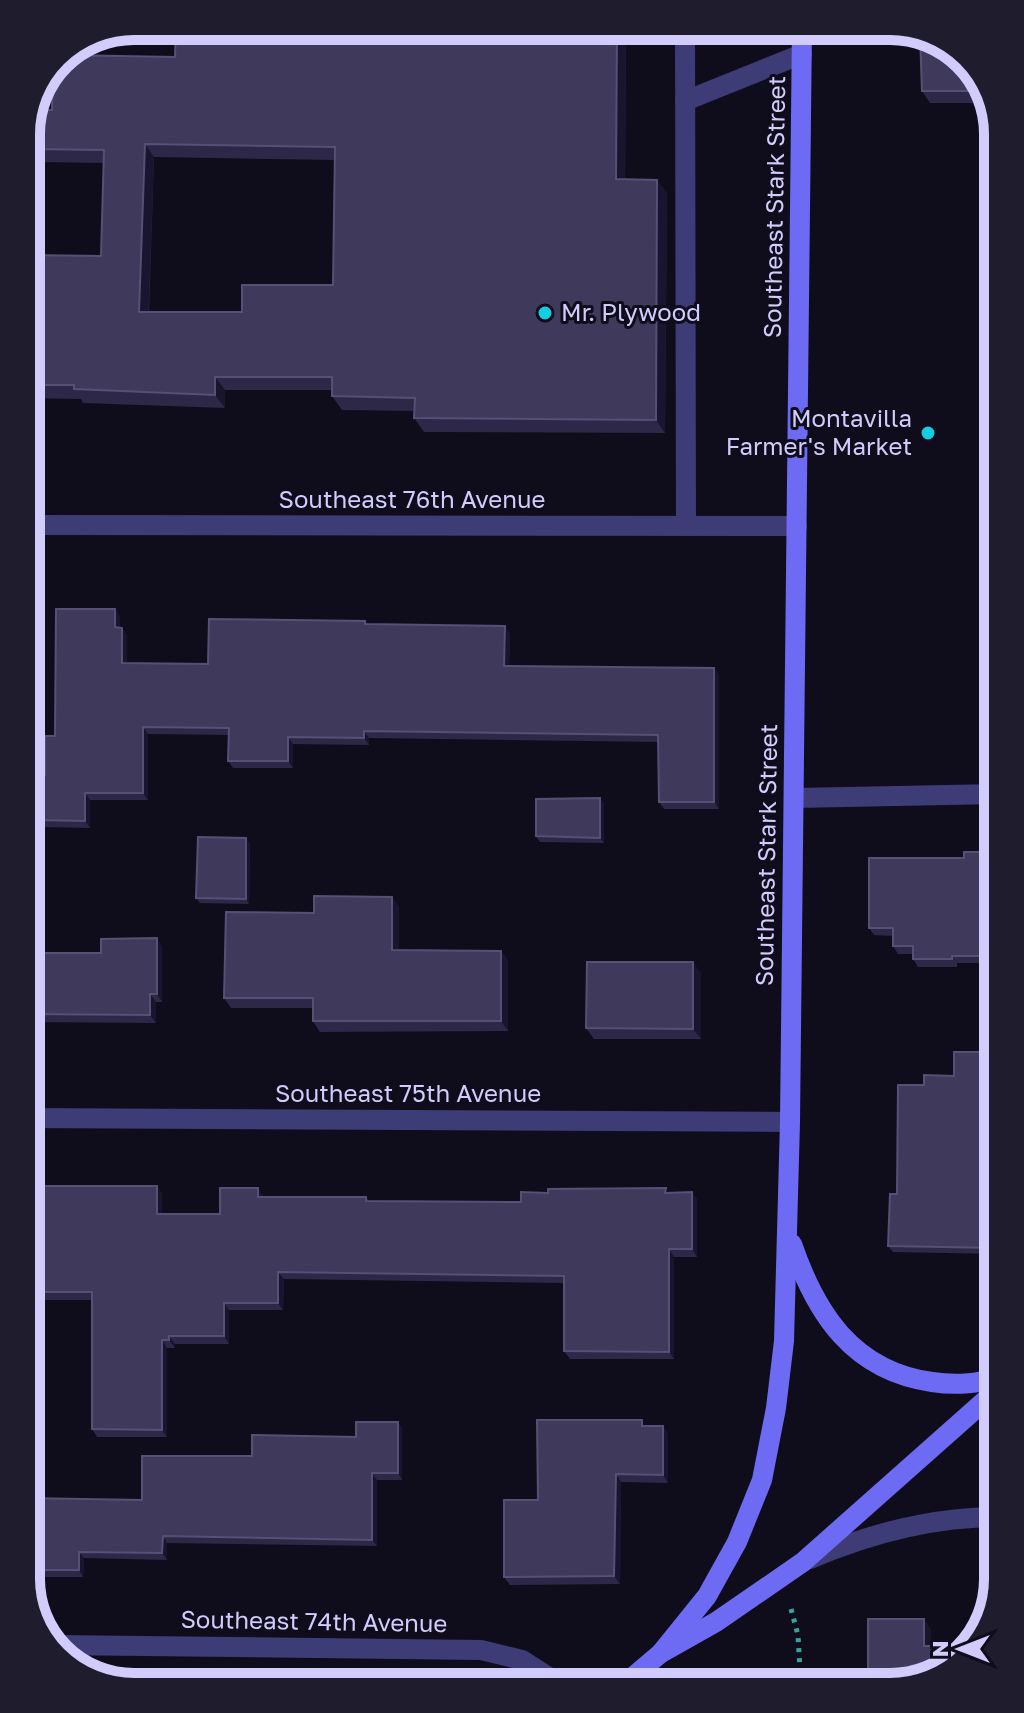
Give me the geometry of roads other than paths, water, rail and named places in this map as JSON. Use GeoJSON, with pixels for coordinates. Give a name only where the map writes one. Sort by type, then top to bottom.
{"type":"FeatureCollection","features":[{"type":"Feature","properties":{"kind":"main road","name":"Southeast Stark Street"},"geometry":{"type":"LineString","coordinates":[[661,1653],[707,1596],[737,1542],[762,1480],[776,1408],[784,1341],[790,1122],[802,40]]}},
{"type":"Feature","properties":{"kind":"main road"},"geometry":{"type":"LineString","coordinates":[[788,1233],[804,1278],[828,1320],[852,1348],[881,1368],[913,1379],[948,1384],[984,1381]]}},
{"type":"Feature","properties":{"kind":"main road"},"geometry":{"type":"LineString","coordinates":[[637,1673],[661,1653],[716,1622],[803,1562],[984,1401]]}},
{"type":"Feature","properties":{"kind":"street"},"geometry":{"type":"LineString","coordinates":[[685,40],[686,526]]}},
{"type":"Feature","properties":{"kind":"street"},"geometry":{"type":"LineString","coordinates":[[685,101],[802,54]]}},
{"type":"Feature","properties":{"kind":"street","name":"Southeast 76th Avenue"},"geometry":{"type":"LineString","coordinates":[[40,525],[797,526]]}},
{"type":"Feature","properties":{"kind":"street"},"geometry":{"type":"LineString","coordinates":[[794,798],[984,794]]}},
{"type":"Feature","properties":{"kind":"street","name":"Southeast 75th Avenue"},"geometry":{"type":"LineString","coordinates":[[40,1118],[790,1122]]}},
{"type":"Feature","properties":{"kind":"street"},"geometry":{"type":"LineString","coordinates":[[803,1562],[859,1538],[909,1525],[984,1517]]}},
{"type":"Feature","properties":{"kind":"street","name":"Southeast 74th Avenue"},"geometry":{"type":"LineString","coordinates":[[67,1645],[481,1650],[522,1660],[542,1673]]}},
{"type":"Feature","properties":{"kind":"place","name":"Mr. Plywood"},"geometry":{"type":"Point","coordinates":[545,313]}},
{"type":"Feature","properties":{"kind":"place","name":"Montavilla Farmer's Market"},"geometry":{"type":"Point","coordinates":[928,433]}}]}
